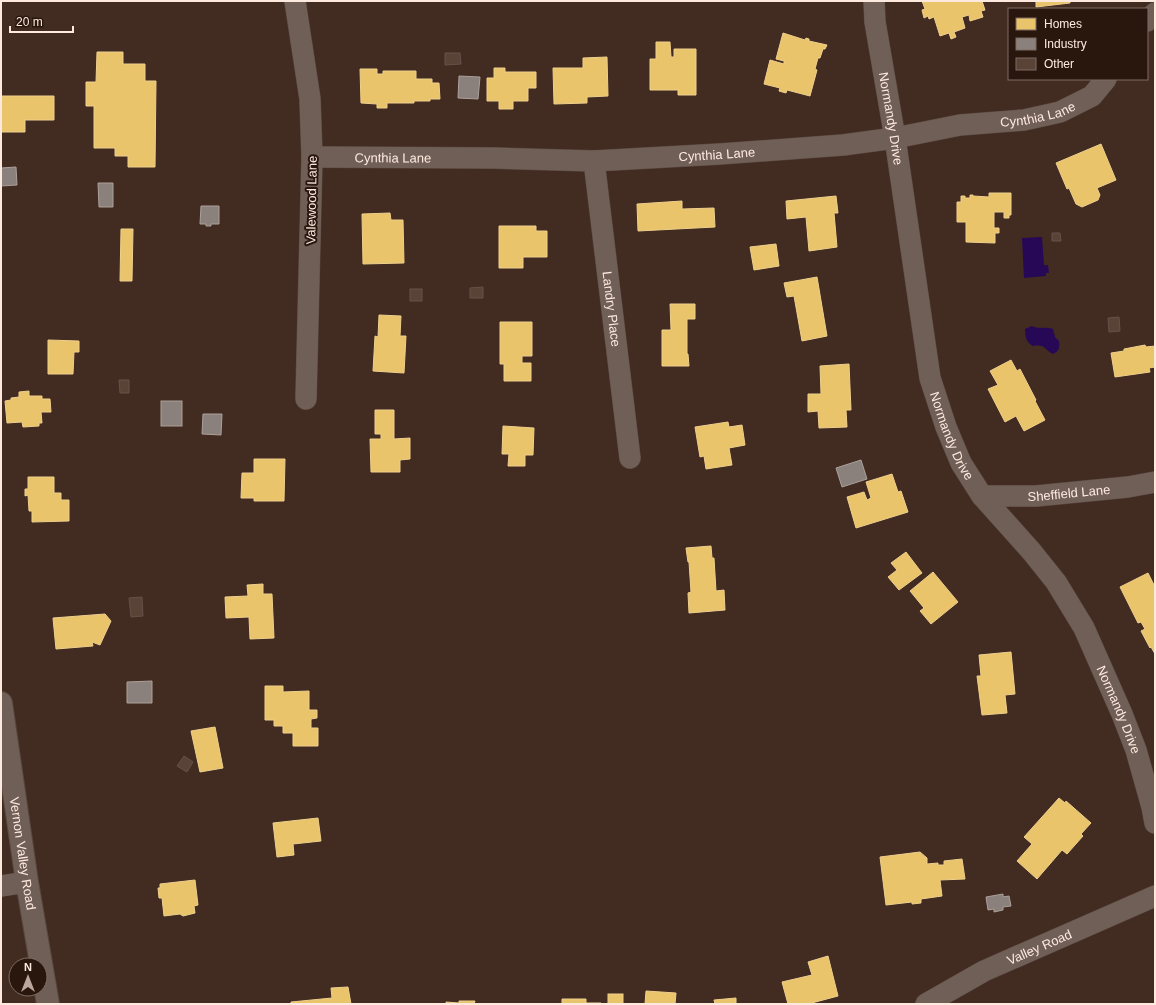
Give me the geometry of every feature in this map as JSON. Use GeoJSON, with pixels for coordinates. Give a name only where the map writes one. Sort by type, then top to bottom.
{"type":"FeatureCollection","features":[{"type":"Feature","properties":{"kind":"main road","name":"Vernon Valley Road"},"geometry":{"type":"LineString","coordinates":[[1,703],[27,882],[48,1004]]}},
{"type":"Feature","properties":{"kind":"street","name":"Valewood Lane"},"geometry":{"type":"LineString","coordinates":[[295,1],[310,99],[312,157],[306,399]]}},
{"type":"Feature","properties":{"kind":"street","name":"Normandy Drive"},"geometry":{"type":"LineString","coordinates":[[874,1],[875,22],[895,138],[930,378],[946,427],[961,463],[982,496],[1032,552],[1056,582],[1084,628],[1122,714],[1136,750],[1155,823]]}},
{"type":"Feature","properties":{"kind":"street"},"geometry":{"type":"LineString","coordinates":[[1148,20],[1155,12]]}},
{"type":"Feature","properties":{"kind":"street","name":"Cynthia Lane"},"geometry":{"type":"LineString","coordinates":[[312,157],[493,158],[594,161],[835,146],[895,138],[960,125],[1024,120],[1060,112],[1092,96],[1105,80]]}},
{"type":"Feature","properties":{"kind":"street","name":"Landry Place"},"geometry":{"type":"LineString","coordinates":[[594,161],[630,458]]}},
{"type":"Feature","properties":{"kind":"street","name":"Sheffield Lane"},"geometry":{"type":"LineString","coordinates":[[982,496],[1036,496],[1128,487],[1155,482]]}},
{"type":"Feature","properties":{"kind":"street"},"geometry":{"type":"LineString","coordinates":[[1,886],[27,882]]}},
{"type":"Feature","properties":{"kind":"street","name":"Valley Road"},"geometry":{"type":"LineString","coordinates":[[926,1004],[984,971],[1155,896]]}},
{"type":"Feature","properties":{"kind":"shaded area"},"geometry":{"type":"Polygon","coordinates":[[[1042,237],[1044,265],[1048,265],[1049,273],[1046,273],[1046,276],[1024,278],[1022,238],[1042,237]]]}},
{"type":"Feature","properties":{"kind":"shaded area"},"geometry":{"type":"Polygon","coordinates":[[[1032,326],[1037,328],[1053,329],[1055,337],[1059,341],[1057,352],[1053,354],[1042,346],[1033,346],[1027,341],[1025,329],[1032,326]]]}},
{"type":"Feature","properties":{"kind":"building: Homes"},"geometry":{"type":"Polygon","coordinates":[[[922,1],[982,1],[985,10],[981,11],[983,17],[970,21],[969,15],[962,17],[965,28],[954,32],[956,37],[951,39],[949,33],[940,36],[934,17],[929,19],[928,16],[924,18],[922,10],[925,9],[922,1]]]}},
{"type":"Feature","properties":{"kind":"building: Homes"},"geometry":{"type":"Polygon","coordinates":[[[1037,1],[1070,1],[1070,3],[1036,7],[1037,1]]]}},
{"type":"Feature","properties":{"kind":"building: Homes"},"geometry":{"type":"Polygon","coordinates":[[[783,33],[805,40],[806,38],[809,39],[809,41],[827,45],[825,49],[823,49],[820,58],[818,58],[815,69],[817,70],[810,96],[787,90],[786,93],[779,91],[780,88],[764,84],[770,60],[784,64],[784,61],[776,59],[783,33]]]}},
{"type":"Feature","properties":{"kind":"building: Homes"},"geometry":{"type":"Polygon","coordinates":[[[656,42],[670,42],[671,57],[674,57],[674,49],[696,49],[696,95],[678,95],[678,90],[650,90],[650,59],[656,59],[656,42]]]}},
{"type":"Feature","properties":{"kind":"building: Homes"},"geometry":{"type":"Polygon","coordinates":[[[97,52],[123,52],[123,64],[145,64],[145,81],[156,81],[155,167],[128,167],[128,156],[115,156],[115,148],[94,148],[94,106],[86,106],[86,82],[96,82],[97,52]]]}},
{"type":"Feature","properties":{"kind":"building: Homes"},"geometry":{"type":"Polygon","coordinates":[[[607,57],[608,96],[587,97],[587,103],[554,104],[553,68],[583,68],[583,58],[607,57]]]}},
{"type":"Feature","properties":{"kind":"building: Homes"},"geometry":{"type":"Polygon","coordinates":[[[494,68],[505,68],[505,72],[536,72],[536,88],[528,88],[528,101],[513,101],[513,109],[499,109],[499,101],[487,101],[487,78],[494,78],[494,68]]]}},
{"type":"Feature","properties":{"kind":"building: Homes"},"geometry":{"type":"Polygon","coordinates":[[[360,69],[377,69],[377,74],[383,74],[383,71],[416,71],[416,79],[432,79],[432,83],[439,83],[440,99],[430,99],[430,101],[414,101],[414,103],[387,103],[387,108],[377,108],[377,104],[361,103],[360,69]]]}},
{"type":"Feature","properties":{"kind":"building: Homes"},"geometry":{"type":"Polygon","coordinates":[[[1,96],[54,96],[54,120],[25,120],[25,132],[1,132],[1,96]]]}},
{"type":"Feature","properties":{"kind":"building: Homes"},"geometry":{"type":"Polygon","coordinates":[[[1101,144],[1116,180],[1097,188],[1100,195],[1098,200],[1082,207],[1076,204],[1069,188],[1067,189],[1056,163],[1101,144]]]}},
{"type":"Feature","properties":{"kind":"building: Homes"},"geometry":{"type":"Polygon","coordinates":[[[989,193],[1011,193],[1011,215],[1009,215],[1009,218],[1004,218],[1004,212],[994,212],[994,228],[999,228],[999,233],[995,233],[995,243],[966,242],[966,222],[957,222],[957,202],[961,202],[961,196],[965,196],[965,198],[970,198],[970,195],[989,197],[989,193]]]}},
{"type":"Feature","properties":{"kind":"building: Homes"},"geometry":{"type":"Polygon","coordinates":[[[836,196],[838,213],[834,213],[837,247],[809,251],[806,217],[787,219],[786,201],[836,196]]]}},
{"type":"Feature","properties":{"kind":"building: Homes"},"geometry":{"type":"Polygon","coordinates":[[[682,201],[682,209],[714,208],[715,227],[638,231],[637,204],[682,201]]]}},
{"type":"Feature","properties":{"kind":"building: Homes"},"geometry":{"type":"Polygon","coordinates":[[[390,213],[391,220],[403,220],[404,263],[363,264],[362,214],[390,213]]]}},
{"type":"Feature","properties":{"kind":"building: Homes"},"geometry":{"type":"Polygon","coordinates":[[[499,226],[536,226],[536,231],[547,231],[547,257],[523,257],[523,268],[499,268],[499,226]]]}},
{"type":"Feature","properties":{"kind":"building: Homes"},"geometry":{"type":"Polygon","coordinates":[[[121,229],[133,229],[132,281],[120,281],[121,229]]]}},
{"type":"Feature","properties":{"kind":"building: Homes"},"geometry":{"type":"Polygon","coordinates":[[[776,244],[779,266],[754,270],[750,247],[776,244]]]}},
{"type":"Feature","properties":{"kind":"building: Homes"},"geometry":{"type":"Polygon","coordinates":[[[817,277],[827,336],[802,341],[794,296],[787,297],[784,283],[817,277]]]}},
{"type":"Feature","properties":{"kind":"building: Homes"},"geometry":{"type":"Polygon","coordinates":[[[670,304],[695,304],[695,319],[687,319],[687,354],[689,366],[662,366],[662,330],[671,330],[670,304]]]}},
{"type":"Feature","properties":{"kind":"building: Homes"},"geometry":{"type":"Polygon","coordinates":[[[379,315],[401,316],[400,336],[406,336],[404,373],[373,371],[375,336],[378,337],[379,315]]]}},
{"type":"Feature","properties":{"kind":"building: Homes"},"geometry":{"type":"Polygon","coordinates":[[[500,322],[532,322],[532,356],[522,356],[522,363],[531,363],[531,381],[504,381],[504,364],[500,364],[500,322]]]}},
{"type":"Feature","properties":{"kind":"building: Homes"},"geometry":{"type":"Polygon","coordinates":[[[48,340],[79,341],[79,352],[74,352],[73,374],[48,374],[48,340]]]}},
{"type":"Feature","properties":{"kind":"building: Homes"},"geometry":{"type":"Polygon","coordinates":[[[1145,345],[1146,347],[1155,346],[1155,367],[1149,368],[1150,372],[1115,377],[1111,353],[1145,345]]]}},
{"type":"Feature","properties":{"kind":"building: Homes"},"geometry":{"type":"Polygon","coordinates":[[[1011,360],[1017,371],[1020,369],[1045,420],[1024,431],[1016,416],[1005,422],[988,389],[998,385],[990,371],[1011,360]]]}},
{"type":"Feature","properties":{"kind":"building: Homes"},"geometry":{"type":"Polygon","coordinates":[[[849,364],[851,410],[846,410],[847,427],[819,428],[818,411],[808,412],[808,394],[821,394],[820,366],[849,364]]]}},
{"type":"Feature","properties":{"kind":"building: Homes"},"geometry":{"type":"Polygon","coordinates":[[[29,391],[29,396],[42,396],[42,399],[50,399],[51,412],[41,412],[42,423],[39,423],[39,426],[23,427],[22,422],[7,423],[5,401],[11,400],[11,398],[19,397],[19,392],[29,391]]]}},
{"type":"Feature","properties":{"kind":"building: Homes"},"geometry":{"type":"Polygon","coordinates":[[[375,410],[394,410],[394,439],[410,438],[410,459],[400,460],[400,472],[371,472],[370,439],[381,439],[381,434],[375,434],[375,410]]]}},
{"type":"Feature","properties":{"kind":"building: Homes"},"geometry":{"type":"Polygon","coordinates":[[[728,422],[729,427],[742,425],[745,445],[729,448],[732,465],[706,469],[704,456],[700,457],[695,427],[728,422]]]}},
{"type":"Feature","properties":{"kind":"building: Homes"},"geometry":{"type":"Polygon","coordinates":[[[503,426],[534,428],[533,455],[525,455],[525,466],[508,466],[509,454],[502,454],[503,426]]]}},
{"type":"Feature","properties":{"kind":"building: Homes"},"geometry":{"type":"Polygon","coordinates":[[[254,459],[285,459],[284,501],[254,501],[254,498],[241,498],[242,473],[254,473],[254,459]]]}},
{"type":"Feature","properties":{"kind":"building: Homes"},"geometry":{"type":"Polygon","coordinates":[[[892,474],[898,492],[901,491],[908,512],[856,528],[847,497],[864,492],[867,500],[871,498],[866,482],[892,474]]]}},
{"type":"Feature","properties":{"kind":"building: Homes"},"geometry":{"type":"Polygon","coordinates":[[[28,477],[54,477],[54,493],[61,493],[61,500],[69,500],[69,521],[32,522],[32,511],[29,511],[28,495],[25,496],[25,489],[28,489],[28,477]]]}},
{"type":"Feature","properties":{"kind":"building: Homes"},"geometry":{"type":"Polygon","coordinates":[[[711,546],[712,558],[714,558],[716,591],[724,590],[725,610],[689,613],[688,593],[691,592],[689,562],[686,548],[711,546]]]}},
{"type":"Feature","properties":{"kind":"building: Homes"},"geometry":{"type":"Polygon","coordinates":[[[906,552],[922,573],[899,590],[888,577],[897,570],[891,563],[906,552]]]}},
{"type":"Feature","properties":{"kind":"building: Homes"},"geometry":{"type":"Polygon","coordinates":[[[933,572],[958,602],[931,624],[920,611],[924,608],[910,591],[933,572]]]}},
{"type":"Feature","properties":{"kind":"building: Homes"},"geometry":{"type":"Polygon","coordinates":[[[1148,573],[1155,587],[1155,654],[1141,631],[1145,629],[1141,622],[1138,623],[1120,587],[1148,573]]]}},
{"type":"Feature","properties":{"kind":"building: Homes"},"geometry":{"type":"Polygon","coordinates":[[[263,584],[263,594],[272,594],[274,638],[250,639],[249,617],[226,618],[225,597],[248,596],[247,585],[263,584]]]}},
{"type":"Feature","properties":{"kind":"building: Homes"},"geometry":{"type":"Polygon","coordinates":[[[105,614],[111,621],[100,645],[92,642],[93,646],[56,649],[53,618],[105,614]]]}},
{"type":"Feature","properties":{"kind":"building: Homes"},"geometry":{"type":"Polygon","coordinates":[[[1011,652],[1015,694],[1005,695],[1007,713],[982,715],[977,676],[981,676],[979,655],[1011,652]]]}},
{"type":"Feature","properties":{"kind":"building: Homes"},"geometry":{"type":"Polygon","coordinates":[[[265,686],[283,686],[283,692],[309,691],[309,710],[317,710],[317,718],[311,719],[311,728],[318,728],[318,746],[293,746],[293,733],[283,733],[283,726],[274,726],[274,720],[265,720],[265,686]]]}},
{"type":"Feature","properties":{"kind":"building: Homes"},"geometry":{"type":"Polygon","coordinates":[[[215,727],[223,768],[200,772],[191,731],[215,727]]]}},
{"type":"Feature","properties":{"kind":"building: Homes"},"geometry":{"type":"Polygon","coordinates":[[[1059,798],[1065,803],[1066,801],[1091,823],[1081,834],[1083,836],[1067,854],[1062,850],[1037,879],[1017,861],[1032,844],[1024,837],[1059,798]]]}},
{"type":"Feature","properties":{"kind":"building: Homes"},"geometry":{"type":"Polygon","coordinates":[[[318,818],[321,841],[293,844],[294,855],[277,857],[273,823],[318,818]]]}},
{"type":"Feature","properties":{"kind":"building: Homes"},"geometry":{"type":"Polygon","coordinates":[[[920,852],[927,858],[927,864],[938,863],[938,865],[944,865],[944,861],[962,859],[965,879],[940,880],[942,896],[921,899],[921,903],[912,904],[912,902],[886,905],[880,857],[920,852]]]}},
{"type":"Feature","properties":{"kind":"building: Homes"},"geometry":{"type":"Polygon","coordinates":[[[195,880],[198,905],[194,906],[195,913],[183,916],[180,914],[164,916],[162,898],[159,898],[158,888],[160,888],[160,884],[195,880]]]}},
{"type":"Feature","properties":{"kind":"building: Homes"},"geometry":{"type":"Polygon","coordinates":[[[828,956],[838,996],[808,1004],[788,1004],[782,982],[812,975],[808,962],[828,956]]]}},
{"type":"Feature","properties":{"kind":"building: Homes"},"geometry":{"type":"Polygon","coordinates":[[[348,987],[351,1004],[291,1004],[291,1002],[332,998],[331,988],[348,987]]]}},
{"type":"Feature","properties":{"kind":"building: Homes"},"geometry":{"type":"Polygon","coordinates":[[[646,991],[676,993],[675,1004],[645,1004],[646,991]]]}},
{"type":"Feature","properties":{"kind":"building: Homes"},"geometry":{"type":"Polygon","coordinates":[[[608,994],[623,994],[623,1004],[608,1004],[608,994]]]}},
{"type":"Feature","properties":{"kind":"building: Homes"},"geometry":{"type":"Polygon","coordinates":[[[736,998],[736,1004],[715,1004],[714,1000],[736,998]]]}},
{"type":"Feature","properties":{"kind":"building: Homes"},"geometry":{"type":"Polygon","coordinates":[[[562,999],[586,999],[586,1003],[601,1004],[562,1004],[562,999]]]}},
{"type":"Feature","properties":{"kind":"building: Homes"},"geometry":{"type":"Polygon","coordinates":[[[459,1001],[475,1001],[474,1004],[446,1004],[446,1002],[459,1003],[459,1001]]]}},
{"type":"Feature","properties":{"kind":"building: Industry"},"geometry":{"type":"Polygon","coordinates":[[[459,76],[480,77],[478,99],[458,98],[459,76]]]}},
{"type":"Feature","properties":{"kind":"building: Industry"},"geometry":{"type":"Polygon","coordinates":[[[16,167],[17,185],[1,186],[1,168],[16,167]]]}},
{"type":"Feature","properties":{"kind":"building: Industry"},"geometry":{"type":"Polygon","coordinates":[[[98,183],[113,183],[113,207],[99,207],[98,183]]]}},
{"type":"Feature","properties":{"kind":"building: Industry"},"geometry":{"type":"Polygon","coordinates":[[[201,206],[219,206],[219,224],[211,224],[211,226],[206,226],[206,224],[200,224],[201,206]]]}},
{"type":"Feature","properties":{"kind":"building: Industry"},"geometry":{"type":"Polygon","coordinates":[[[161,401],[182,401],[182,426],[161,426],[161,401]]]}},
{"type":"Feature","properties":{"kind":"building: Industry"},"geometry":{"type":"Polygon","coordinates":[[[203,414],[222,414],[221,435],[202,434],[203,414]]]}},
{"type":"Feature","properties":{"kind":"building: Industry"},"geometry":{"type":"Polygon","coordinates":[[[861,460],[867,479],[842,487],[836,468],[861,460]]]}},
{"type":"Feature","properties":{"kind":"building: Industry"},"geometry":{"type":"Polygon","coordinates":[[[152,681],[152,703],[127,703],[127,682],[152,681]]]}},
{"type":"Feature","properties":{"kind":"building: Industry"},"geometry":{"type":"Polygon","coordinates":[[[1003,894],[1003,897],[1009,896],[1011,906],[1003,907],[1003,910],[994,912],[994,909],[988,910],[986,897],[1003,894]]]}},
{"type":"Feature","properties":{"kind":"building: Other"},"geometry":{"type":"Polygon","coordinates":[[[445,53],[460,53],[461,64],[445,65],[445,53]]]}},
{"type":"Feature","properties":{"kind":"building: Other"},"geometry":{"type":"Polygon","coordinates":[[[1052,233],[1060,233],[1061,241],[1052,241],[1052,233]]]}},
{"type":"Feature","properties":{"kind":"building: Other"},"geometry":{"type":"Polygon","coordinates":[[[483,287],[483,298],[470,298],[470,288],[483,287]]]}},
{"type":"Feature","properties":{"kind":"building: Other"},"geometry":{"type":"Polygon","coordinates":[[[410,289],[422,289],[422,301],[410,301],[410,289]]]}},
{"type":"Feature","properties":{"kind":"building: Other"},"geometry":{"type":"Polygon","coordinates":[[[1119,317],[1120,331],[1109,332],[1108,318],[1119,317]]]}},
{"type":"Feature","properties":{"kind":"building: Other"},"geometry":{"type":"Polygon","coordinates":[[[119,380],[129,380],[129,393],[120,393],[119,380]]]}},
{"type":"Feature","properties":{"kind":"building: Other"},"geometry":{"type":"Polygon","coordinates":[[[142,597],[143,616],[131,617],[129,598],[142,597]]]}},
{"type":"Feature","properties":{"kind":"building: Other"},"geometry":{"type":"Polygon","coordinates":[[[184,756],[193,762],[187,772],[177,766],[184,756]]]}}]}
